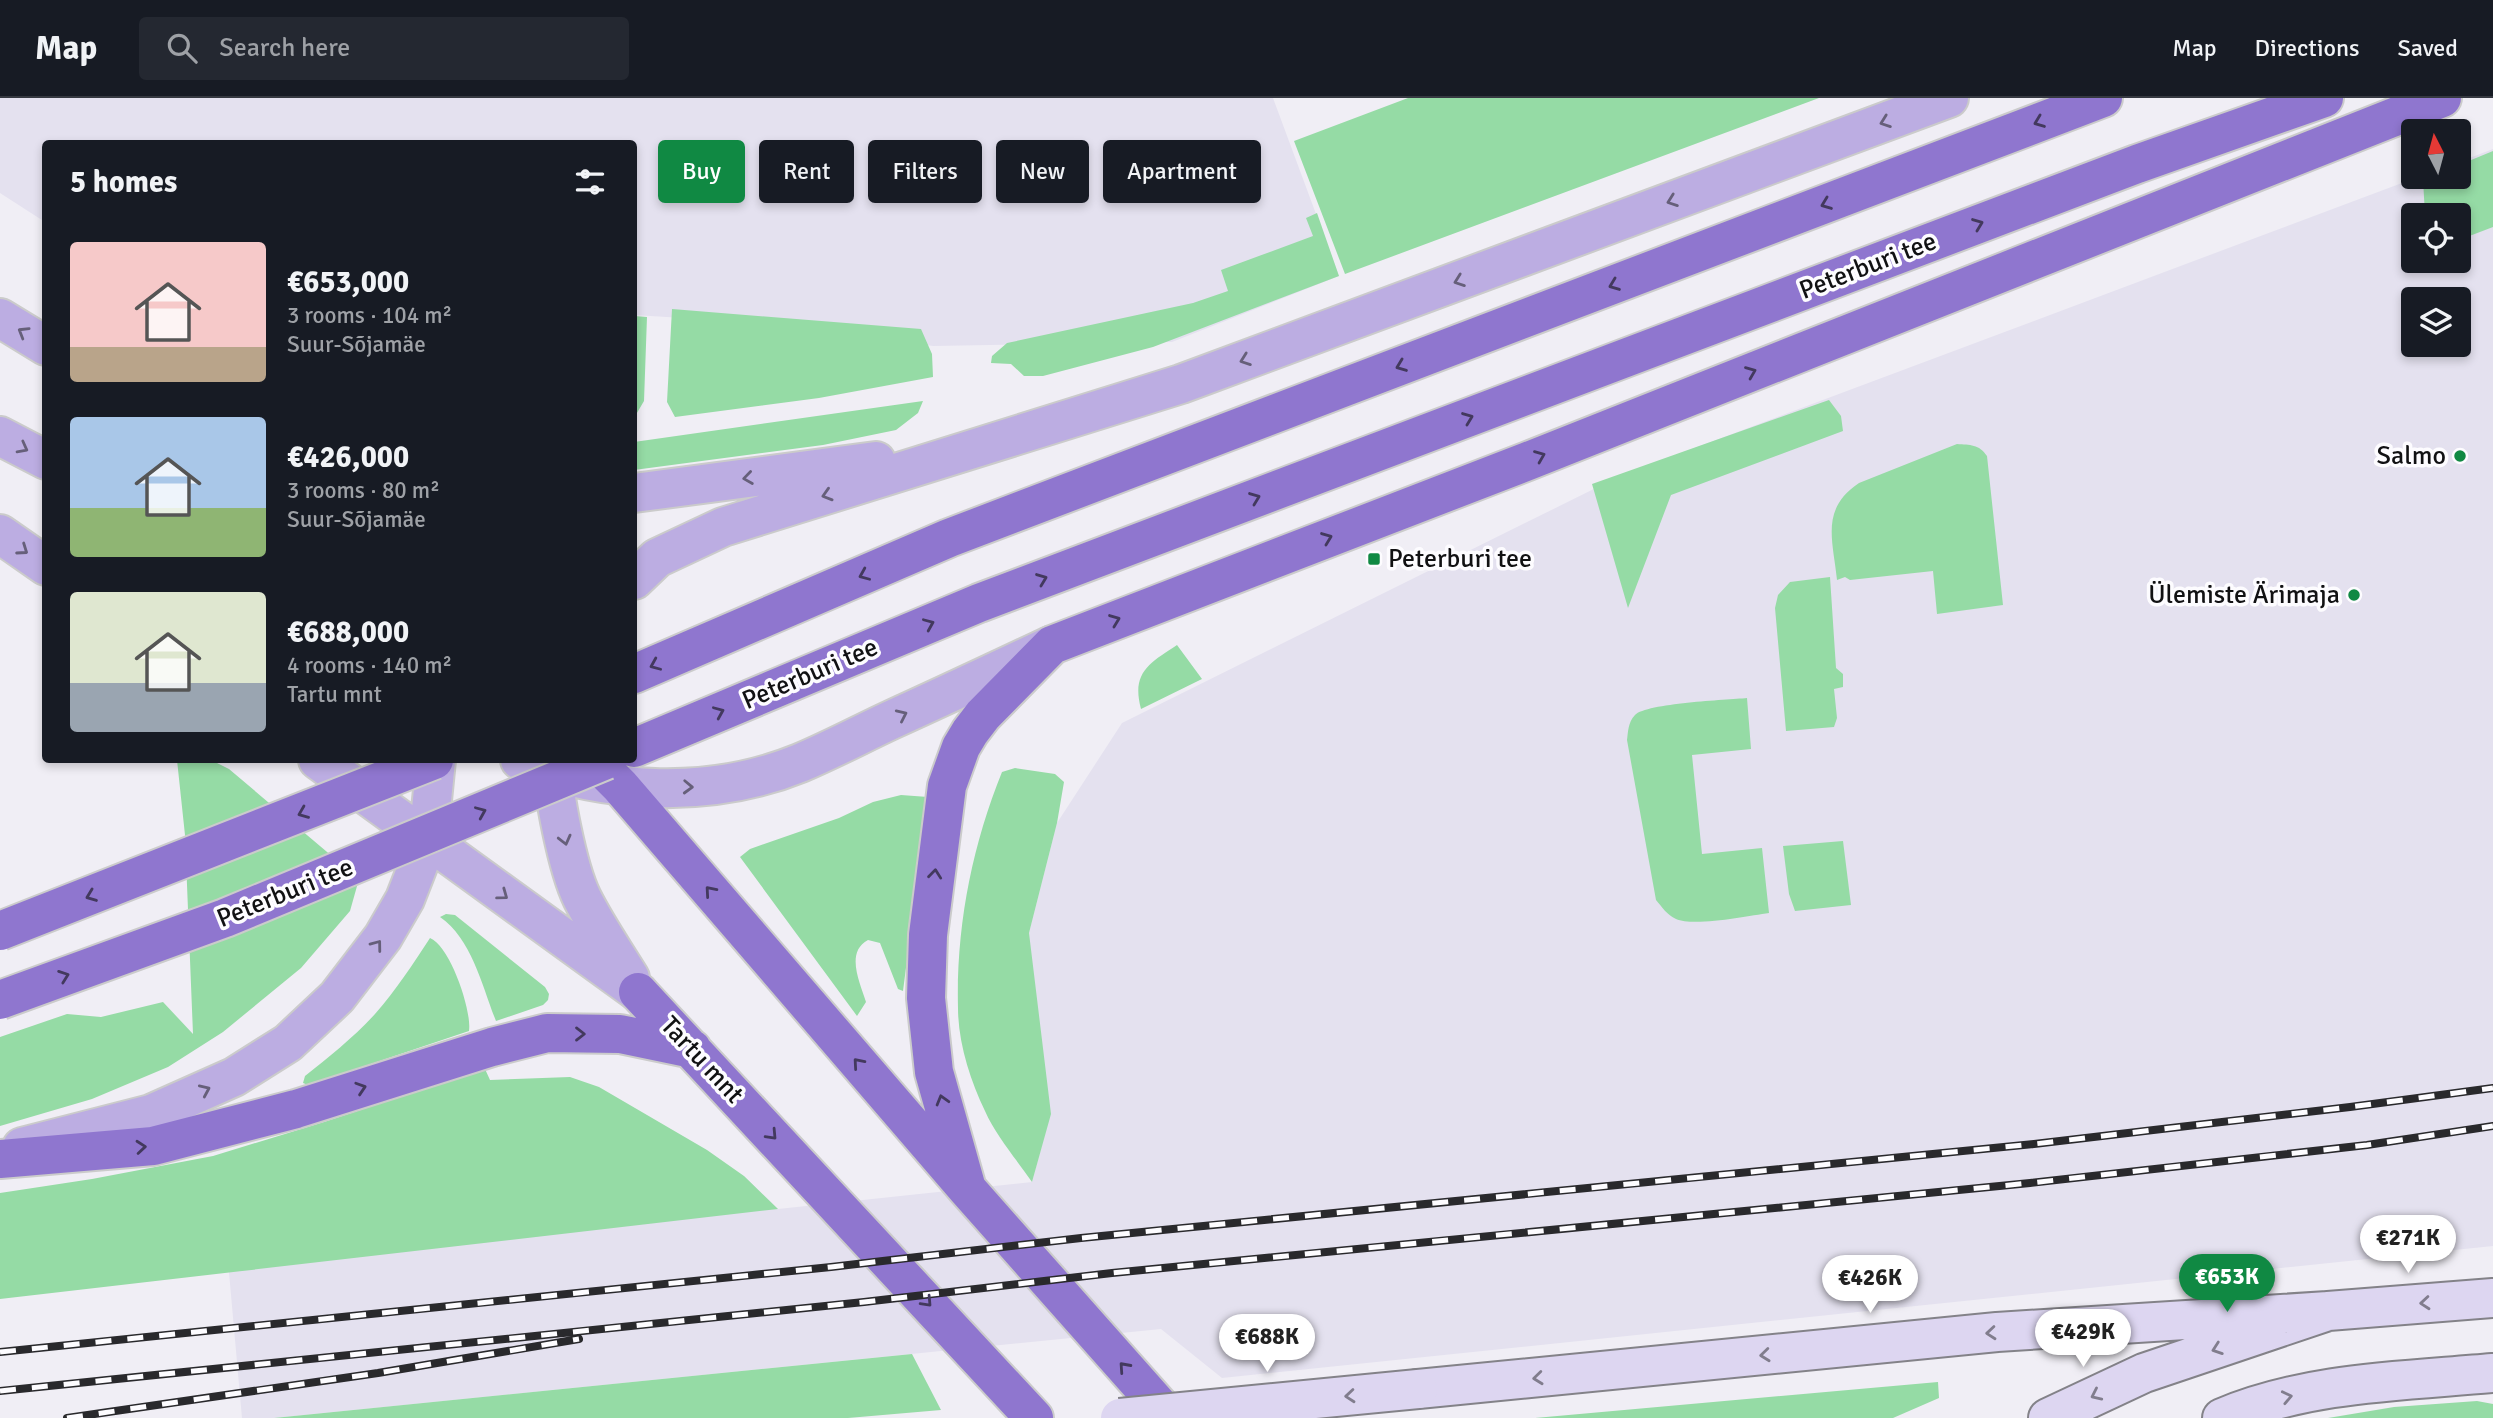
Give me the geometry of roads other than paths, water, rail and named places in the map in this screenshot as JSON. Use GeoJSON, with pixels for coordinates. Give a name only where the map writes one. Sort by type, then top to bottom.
{"type":"FeatureCollection","features":[{"type":"Feature","properties":{"kind":"highway"},"geometry":{"type":"LineString","coordinates":[[637,673],[949,538],[2103,98]]}},
{"type":"Feature","properties":{"kind":"highway","name":"Peterburi tee"},"geometry":{"type":"LineString","coordinates":[[637,747],[979,603],[2137,164],[2323,98]]}},
{"type":"Feature","properties":{"kind":"highway"},"geometry":{"type":"LineString","coordinates":[[967,1189],[934,1072],[926,998],[928,935],[947,786],[961,747],[976,724],[1052,645],[1554,450],[2442,98]]}},
{"type":"Feature","properties":{"kind":"highway"},"geometry":{"type":"LineString","coordinates":[[0,931],[427,763]]}},
{"type":"Feature","properties":{"kind":"highway"},"geometry":{"type":"LineString","coordinates":[[606,768],[967,1189],[1170,1418]]}},
{"type":"Feature","properties":{"kind":"highway","name":"Peterburi tee"},"geometry":{"type":"LineString","coordinates":[[0,1000],[225,918],[606,768]]}},
{"type":"Feature","properties":{"kind":"highway","name":"Tartu mnt"},"geometry":{"type":"LineString","coordinates":[[638,992],[1034,1418]]}},
{"type":"Feature","properties":{"kind":"highway"},"geometry":{"type":"LineString","coordinates":[[0,1159],[153,1146],[296,1109],[492,1047],[547,1034],[620,1034],[692,1049]]}},
{"type":"Feature","properties":{"kind":"main road"},"geometry":{"type":"LineString","coordinates":[[637,577],[657,558],[723,527],[1195,379],[1949,98]]}},
{"type":"Feature","properties":{"kind":"main road"},"geometry":{"type":"LineString","coordinates":[[0,318],[42,344]]}},
{"type":"Feature","properties":{"kind":"main road"},"geometry":{"type":"LineString","coordinates":[[0,436],[42,458]]}},
{"type":"Feature","properties":{"kind":"main road"},"geometry":{"type":"LineString","coordinates":[[637,493],[985,446]]}},
{"type":"Feature","properties":{"kind":"main road"},"geometry":{"type":"LineString","coordinates":[[0,534],[42,563]]}},
{"type":"Feature","properties":{"kind":"main road"},"geometry":{"type":"LineString","coordinates":[[638,992],[581,896],[542,764],[606,768],[701,788],[746,780],[798,764],[1052,645]]}},
{"type":"Feature","properties":{"kind":"main road","name":"Tartu mnt"},"geometry":{"type":"LineString","coordinates":[[322,763],[638,992]]}},
{"type":"Feature","properties":{"kind":"main road"},"geometry":{"type":"LineString","coordinates":[[0,1153],[151,1114],[233,1077],[288,1043],[337,996],[383,937],[405,899],[428,840],[435,763]]}},
{"type":"Feature","properties":{"kind":"main road"},"geometry":{"type":"LineString","coordinates":[[1121,1418],[1997,1332],[2493,1298]]}},
{"type":"Feature","properties":{"kind":"main road"},"geometry":{"type":"LineString","coordinates":[[2048,1418],[2144,1373],[2328,1311]]}},
{"type":"Feature","properties":{"kind":"main road"},"geometry":{"type":"LineString","coordinates":[[2222,1418],[2255,1404],[2338,1387],[2493,1373]]}},
{"type":"Feature","properties":{"kind":"railway"},"geometry":{"type":"LineString","coordinates":[[0,1352],[831,1267],[1081,1238],[2034,1144],[2493,1088]]}},
{"type":"Feature","properties":{"kind":"railway"},"geometry":{"type":"LineString","coordinates":[[0,1391],[864,1302],[1112,1273],[2030,1183],[2367,1145],[2493,1126]]}},
{"type":"Feature","properties":{"kind":"railway"},"geometry":{"type":"LineString","coordinates":[[67,1418],[378,1373],[579,1339]]}},
{"type":"Feature","properties":{"kind":"place","name":"Salmo"},"geometry":{"type":"Point","coordinates":[2460,456]}},
{"type":"Feature","properties":{"kind":"place","name":"Peterburi tee"},"geometry":{"type":"Point","coordinates":[1374,559]}},
{"type":"Feature","properties":{"kind":"place","name":"Ülemiste Ärimaja"},"geometry":{"type":"Point","coordinates":[2354,595]}}]}
